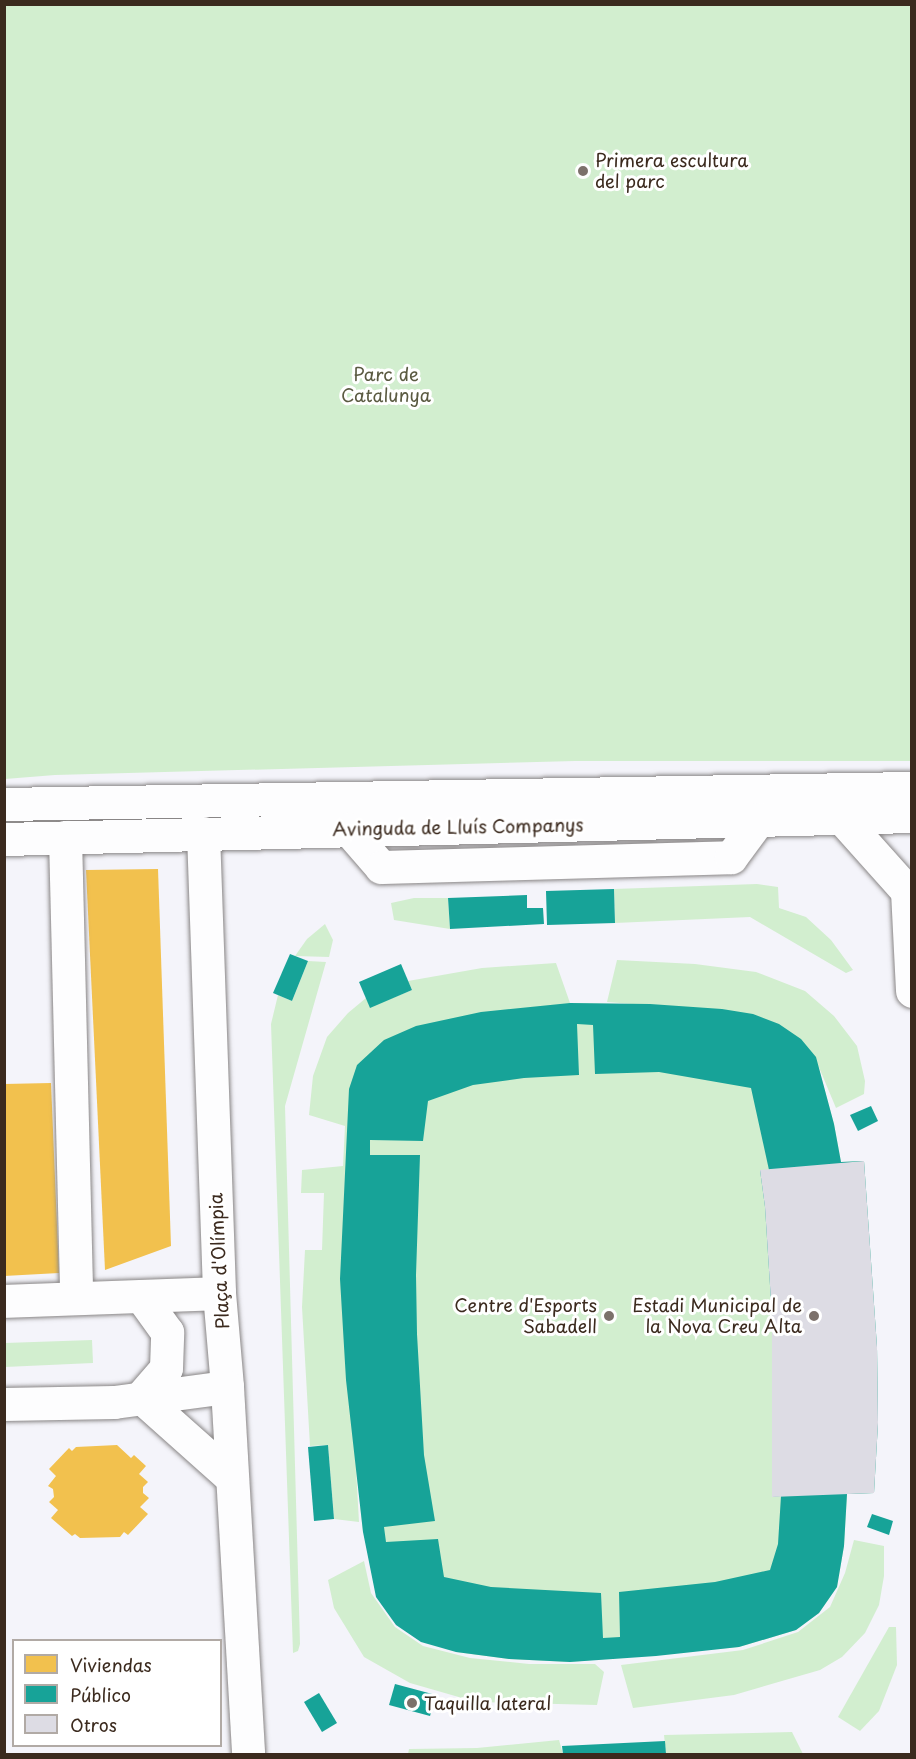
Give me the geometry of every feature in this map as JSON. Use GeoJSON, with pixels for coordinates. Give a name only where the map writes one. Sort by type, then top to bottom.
{"type":"FeatureCollection","features":[{"type":"Feature","properties":{"kind":"street","name":"Avinguda de Lluís Companys"},"geometry":{"type":"LineString","coordinates":[[4,804],[912,788]]}},
{"type":"Feature","properties":{"kind":"street"},"geometry":{"type":"LineString","coordinates":[[816,789],[841,818],[909,887],[912,991]]}},
{"type":"Feature","properties":{"kind":"street"},"geometry":{"type":"LineString","coordinates":[[203,833],[260,798]]}},
{"type":"Feature","properties":{"kind":"street","name":"Avinguda de Lluís Companys"},"geometry":{"type":"LineString","coordinates":[[4,839],[912,816]]}},
{"type":"Feature","properties":{"kind":"street","name":"Plaça d'Olímpia"},"geometry":{"type":"LineString","coordinates":[[203,833],[219,1293],[227,1388],[248,1755]]}},
{"type":"Feature","properties":{"kind":"street"},"geometry":{"type":"LineString","coordinates":[[65,837],[76,1298]]}},
{"type":"Feature","properties":{"kind":"street"},"geometry":{"type":"LineString","coordinates":[[4,1301],[219,1293]]}},
{"type":"Feature","properties":{"kind":"street"},"geometry":{"type":"LineString","coordinates":[[141,1296],[167,1332],[166,1368],[141,1397]]}},
{"type":"Feature","properties":{"kind":"street"},"geometry":{"type":"LineString","coordinates":[[4,1404],[114,1402],[227,1388]]}},
{"type":"Feature","properties":{"kind":"street"},"geometry":{"type":"LineString","coordinates":[[141,1397],[232,1478]]}},
{"type":"Feature","properties":{"kind":"green space","name":"Parc de Catalunya"},"geometry":{"type":"Polygon","coordinates":[[[4,5],[911,5],[911,761],[575,761],[55,775],[5,779],[4,5]]]}},
{"type":"Feature","properties":{"kind":"green space"},"geometry":{"type":"Polygon","coordinates":[[[757,884],[778,887],[779,908],[806,917],[831,940],[853,970],[846,973],[750,917],[615,923],[614,889],[757,884]]]}},
{"type":"Feature","properties":{"kind":"green space"},"geometry":{"type":"Polygon","coordinates":[[[414,898],[448,898],[450,929],[394,920],[391,903],[414,898]]]}},
{"type":"Feature","properties":{"kind":"green space"},"geometry":{"type":"Polygon","coordinates":[[[325,924],[333,940],[329,957],[295,956],[307,939],[325,924]]]}},
{"type":"Feature","properties":{"kind":"green space","name":"Centre d'Esports Sabadell"},"geometry":{"type":"Polygon","coordinates":[[[617,960],[695,964],[756,972],[805,991],[834,1016],[857,1046],[865,1081],[864,1094],[836,1108],[818,1065],[834,1124],[841,1162],[864,1161],[877,1347],[878,1423],[874,1493],[847,1494],[844,1546],[837,1587],[819,1613],[796,1630],[739,1647],[570,1662],[509,1659],[456,1652],[363,1532],[356,1469],[359,1522],[334,1519],[328,1445],[310,1446],[302,1307],[305,1250],[322,1250],[324,1193],[301,1193],[302,1170],[343,1166],[345,1126],[309,1115],[313,1076],[327,1037],[348,1013],[366,998],[370,1007],[412,990],[408,981],[482,968],[556,963],[570,1003],[632,1004],[607,1002],[617,960]]]}},
{"type":"Feature","properties":{"kind":"green space"},"geometry":{"type":"Polygon","coordinates":[[[308,961],[326,962],[285,1106],[300,1644],[298,1651],[293,1653],[271,1024],[278,995],[292,1001],[308,961]]]}},
{"type":"Feature","properties":{"kind":"green space"},"geometry":{"type":"Polygon","coordinates":[[[92,1340],[93,1363],[5,1367],[5,1343],[92,1340]]]}},
{"type":"Feature","properties":{"kind":"green space"},"geometry":{"type":"Polygon","coordinates":[[[854,1540],[884,1546],[884,1576],[879,1605],[865,1633],[842,1657],[820,1670],[734,1695],[633,1708],[621,1665],[743,1650],[798,1632],[830,1607],[845,1573],[854,1540]]]}},
{"type":"Feature","properties":{"kind":"green space"},"geometry":{"type":"Polygon","coordinates":[[[364,1561],[371,1593],[395,1627],[423,1646],[470,1658],[529,1664],[595,1664],[604,1672],[597,1705],[476,1702],[410,1683],[364,1657],[334,1608],[328,1580],[364,1561]]]}},
{"type":"Feature","properties":{"kind":"green space"},"geometry":{"type":"Polygon","coordinates":[[[889,1627],[896,1627],[897,1665],[879,1711],[860,1731],[838,1717],[889,1627]]]}},
{"type":"Feature","properties":{"kind":"green space"},"geometry":{"type":"Polygon","coordinates":[[[792,1732],[803,1754],[666,1754],[664,1735],[792,1732]]]}},
{"type":"Feature","properties":{"kind":"green space"},"geometry":{"type":"Polygon","coordinates":[[[559,1740],[563,1754],[408,1754],[409,1749],[477,1748],[559,1740]]]}},
{"type":"Feature","properties":{"kind":"building: Viviendas"},"geometry":{"type":"Polygon","coordinates":[[[158,869],[171,1246],[105,1270],[86,870],[158,869]]]}},
{"type":"Feature","properties":{"kind":"building: Viviendas"},"geometry":{"type":"Polygon","coordinates":[[[51,1083],[59,1273],[4,1276],[4,1084],[51,1083]]]}},
{"type":"Feature","properties":{"kind":"building: Viviendas"},"geometry":{"type":"Polygon","coordinates":[[[117,1445],[131,1458],[134,1455],[146,1466],[139,1474],[148,1482],[143,1487],[143,1493],[149,1498],[140,1507],[148,1514],[128,1535],[124,1532],[120,1537],[80,1538],[75,1534],[72,1536],[51,1518],[58,1510],[49,1502],[54,1497],[53,1489],[48,1486],[56,1476],[49,1469],[69,1448],[72,1451],[76,1447],[117,1445]]]}},
{"type":"Feature","properties":{"kind":"building: Público"},"geometry":{"type":"Polygon","coordinates":[[[614,889],[615,923],[547,925],[546,891],[614,889]]]}},
{"type":"Feature","properties":{"kind":"building: Público"},"geometry":{"type":"Polygon","coordinates":[[[527,895],[527,908],[543,908],[544,924],[450,929],[448,898],[527,895]]]}},
{"type":"Feature","properties":{"kind":"building: Público"},"geometry":{"type":"Polygon","coordinates":[[[290,954],[308,961],[292,1001],[273,993],[290,954]]]}},
{"type":"Feature","properties":{"kind":"building: Público"},"geometry":{"type":"Polygon","coordinates":[[[401,964],[412,990],[370,1008],[359,982],[401,964]]]}},
{"type":"Feature","properties":{"kind":"building: Público","name":"Estadi Municipal de la Nova Creu Alta"},"geometry":{"type":"Polygon","coordinates":[[[570,1003],[650,1004],[722,1009],[753,1014],[779,1024],[801,1039],[816,1057],[834,1124],[841,1162],[864,1161],[877,1347],[878,1423],[874,1493],[847,1494],[844,1546],[837,1587],[819,1613],[796,1630],[739,1647],[656,1656],[570,1662],[509,1659],[456,1652],[421,1642],[396,1625],[376,1597],[363,1532],[346,1380],[340,1279],[349,1089],[357,1065],[384,1040],[416,1026],[481,1012],[570,1003]],[[577,1024],[579,1075],[524,1078],[473,1085],[428,1101],[423,1141],[370,1140],[370,1155],[420,1155],[416,1275],[417,1334],[424,1455],[435,1521],[384,1527],[386,1542],[438,1539],[444,1577],[491,1587],[601,1593],[603,1638],[620,1637],[619,1592],[715,1582],[770,1570],[778,1544],[781,1496],[772,1497],[772,1317],[765,1207],[760,1170],[769,1170],[751,1088],[659,1072],[595,1074],[593,1025],[577,1024]]]}},
{"type":"Feature","properties":{"kind":"building: Público"},"geometry":{"type":"Polygon","coordinates":[[[871,1106],[878,1121],[858,1131],[850,1115],[871,1106]]]}},
{"type":"Feature","properties":{"kind":"building: Público"},"geometry":{"type":"Polygon","coordinates":[[[328,1445],[334,1519],[314,1521],[308,1447],[328,1445]]]}},
{"type":"Feature","properties":{"kind":"building: Público"},"geometry":{"type":"Polygon","coordinates":[[[872,1514],[893,1521],[889,1535],[867,1527],[872,1514]]]}},
{"type":"Feature","properties":{"kind":"building: Público"},"geometry":{"type":"Polygon","coordinates":[[[395,1684],[436,1695],[430,1716],[389,1705],[395,1684]]]}},
{"type":"Feature","properties":{"kind":"building: Público"},"geometry":{"type":"Polygon","coordinates":[[[319,1693],[337,1723],[322,1732],[304,1702],[319,1693]]]}},
{"type":"Feature","properties":{"kind":"building: Público"},"geometry":{"type":"Polygon","coordinates":[[[665,1741],[666,1754],[563,1754],[562,1746],[665,1741]]]}},
{"type":"Feature","properties":{"kind":"building: Otros"},"geometry":{"type":"Polygon","coordinates":[[[864,1161],[877,1347],[878,1423],[874,1493],[772,1497],[772,1317],[765,1207],[760,1170],[864,1161]]]}},
{"type":"Feature","properties":{"kind":"place","name":"Primera escultura del parc"},"geometry":{"type":"Point","coordinates":[583,171]}},
{"type":"Feature","properties":{"kind":"place","name":"Centre d'Esports Sabadell"},"geometry":{"type":"Point","coordinates":[609,1316]}},
{"type":"Feature","properties":{"kind":"place","name":"Estadi Municipal de la Nova Creu Alta"},"geometry":{"type":"Point","coordinates":[814,1316]}},
{"type":"Feature","properties":{"kind":"place","name":"Taquilla lateral"},"geometry":{"type":"Point","coordinates":[412,1703]}}]}
